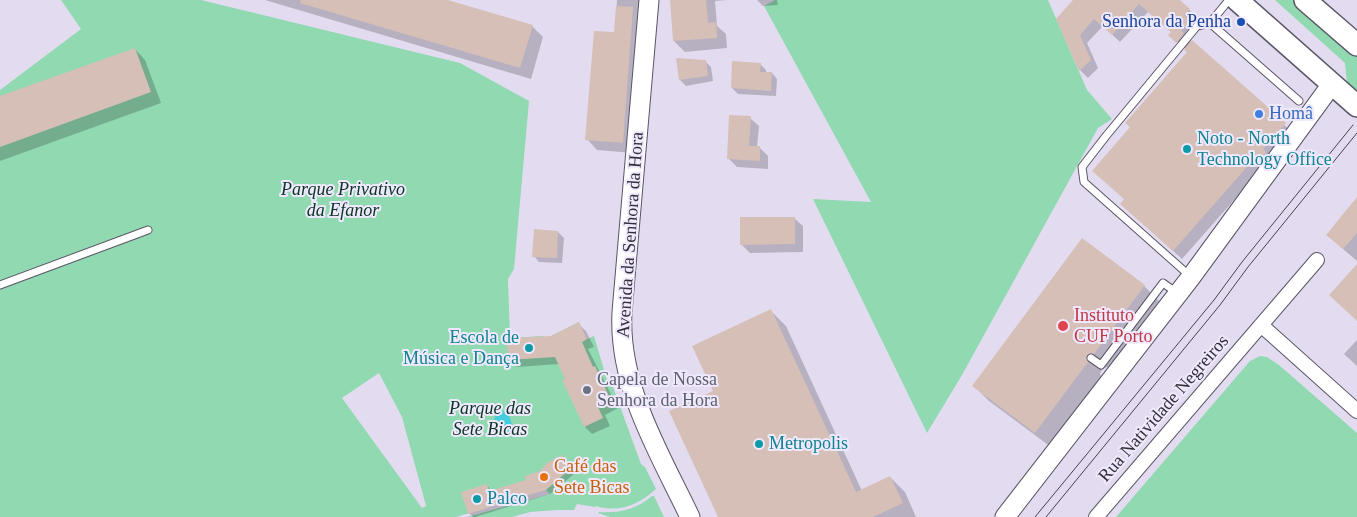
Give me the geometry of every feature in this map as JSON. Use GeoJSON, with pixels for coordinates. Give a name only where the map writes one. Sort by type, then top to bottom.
{"type":"FeatureCollection","features":[{"type":"Feature","properties":{"kind":"main road"},"geometry":{"type":"LineString","coordinates":[[1237,0],[1357,106]]}},
{"type":"Feature","properties":{"kind":"main road"},"geometry":{"type":"LineString","coordinates":[[1305,0],[1357,45]]}},
{"type":"Feature","properties":{"kind":"street","name":"Avenida da Senhora da Hora"},"geometry":{"type":"LineString","coordinates":[[650,0],[622,312],[622,338],[625,364],[633,394],[690,517]]}},
{"type":"Feature","properties":{"kind":"street"},"geometry":{"type":"LineString","coordinates":[[1005,517],[1191,277],[1332,84]]}},
{"type":"Feature","properties":{"kind":"street","name":"Rua Natividade Negreiros"},"geometry":{"type":"LineString","coordinates":[[1096,517],[1317,260]]}},
{"type":"Feature","properties":{"kind":"street"},"geometry":{"type":"LineString","coordinates":[[1261,325],[1357,411]]}},
{"type":"Feature","properties":{"kind":"lane"},"geometry":{"type":"LineString","coordinates":[[1191,277],[1084,182],[1082,167],[1197,26],[1210,23],[1229,0]]}},
{"type":"Feature","properties":{"kind":"lane"},"geometry":{"type":"LineString","coordinates":[[1210,23],[1299,101]]}},
{"type":"Feature","properties":{"kind":"lane"},"geometry":{"type":"LineString","coordinates":[[0,286],[148,230]]}},
{"type":"Feature","properties":{"kind":"lane"},"geometry":{"type":"LineString","coordinates":[[1091,358],[1100,365],[1163,283],[1177,294]]}},
{"type":"Feature","properties":{"kind":"green space"},"geometry":{"type":"Polygon","coordinates":[[[61,0],[201,0],[460,63],[529,101],[514,269],[508,279],[510,338],[543,336],[545,339],[579,322],[587,339],[594,336],[607,380],[610,379],[641,464],[645,467],[656,489],[635,503],[621,508],[613,509],[577,504],[574,510],[530,512],[512,517],[467,517],[550,494],[546,490],[456,517],[0,517],[0,90],[81,29],[61,0]],[[379,373],[342,398],[422,508],[426,506],[402,417],[379,373]]]}},
{"type":"Feature","properties":{"kind":"green space"},"geometry":{"type":"Polygon","coordinates":[[[775,0],[1048,0],[1087,90],[1112,119],[1098,128],[962,375],[927,433],[813,199],[871,202],[764,6],[775,0]]]}},
{"type":"Feature","properties":{"kind":"green space"},"geometry":{"type":"Polygon","coordinates":[[[1275,0],[1295,0],[1357,55],[1357,91],[1347,83],[1345,63],[1275,0]]]}},
{"type":"Feature","properties":{"kind":"green space"},"geometry":{"type":"Polygon","coordinates":[[[1260,356],[1267,357],[1279,365],[1357,433],[1357,517],[1116,517],[1250,361],[1260,356]]]}},
{"type":"Feature","properties":{"kind":"green space"},"geometry":{"type":"Polygon","coordinates":[[[654,496],[664,517],[610,517],[598,513],[627,510],[640,505],[654,496]]]}},
{"type":"Feature","properties":{"kind":"water"},"geometry":{"type":"Polygon","coordinates":[[[503,411],[508,413],[513,427],[511,434],[500,432],[495,428],[495,417],[503,411]]]}},
{"type":"Feature","properties":{"kind":"building"},"geometry":{"type":"Polygon","coordinates":[[[301,0],[448,0],[533,25],[520,68],[300,3],[301,0]]]}},
{"type":"Feature","properties":{"kind":"building"},"geometry":{"type":"Polygon","coordinates":[[[670,0],[706,0],[708,23],[716,22],[717,38],[673,41],[670,0]]]}},
{"type":"Feature","properties":{"kind":"building"},"geometry":{"type":"Polygon","coordinates":[[[1073,0],[1180,0],[1190,9],[1184,15],[1190,21],[1181,31],[1184,33],[1176,43],[1168,35],[1171,32],[1139,4],[1112,35],[1094,19],[1080,35],[1091,60],[1079,71],[1056,19],[1073,0]]]}},
{"type":"Feature","properties":{"kind":"building"},"geometry":{"type":"Polygon","coordinates":[[[616,6],[633,7],[623,143],[585,140],[594,31],[614,32],[616,6]]]}},
{"type":"Feature","properties":{"kind":"building","name":"Noto - North Technology Office"},"geometry":{"type":"Polygon","coordinates":[[[1192,40],[1286,123],[1263,149],[1266,152],[1258,164],[1253,160],[1173,251],[1120,204],[1124,199],[1092,171],[1130,127],[1125,123],[1187,52],[1184,50],[1192,40]]]}},
{"type":"Feature","properties":{"kind":"building"},"geometry":{"type":"Polygon","coordinates":[[[135,48],[151,92],[0,147],[0,96],[135,48]]]}},
{"type":"Feature","properties":{"kind":"building"},"geometry":{"type":"Polygon","coordinates":[[[676,58],[706,60],[708,76],[679,80],[676,58]]]}},
{"type":"Feature","properties":{"kind":"building"},"geometry":{"type":"Polygon","coordinates":[[[732,61],[761,63],[760,72],[772,72],[771,91],[731,88],[732,61]]]}},
{"type":"Feature","properties":{"kind":"building"},"geometry":{"type":"Polygon","coordinates":[[[729,115],[751,116],[749,146],[760,146],[760,161],[727,159],[729,115]]]}},
{"type":"Feature","properties":{"kind":"building"},"geometry":{"type":"Polygon","coordinates":[[[1357,197],[1357,233],[1343,249],[1326,235],[1357,197]]]}},
{"type":"Feature","properties":{"kind":"building"},"geometry":{"type":"Polygon","coordinates":[[[740,217],[795,217],[795,244],[740,245],[740,217]]]}},
{"type":"Feature","properties":{"kind":"building"},"geometry":{"type":"Polygon","coordinates":[[[534,229],[558,231],[557,258],[532,257],[534,229]]]}},
{"type":"Feature","properties":{"kind":"building"},"geometry":{"type":"Polygon","coordinates":[[[1082,238],[1145,285],[1094,354],[1087,355],[1088,362],[1035,433],[972,386],[1082,238]]]}},
{"type":"Feature","properties":{"kind":"building"},"geometry":{"type":"Polygon","coordinates":[[[1357,264],[1357,321],[1329,295],[1357,264]]]}},
{"type":"Feature","properties":{"kind":"building","name":"Metropolis"},"geometry":{"type":"Polygon","coordinates":[[[771,309],[856,492],[890,476],[903,503],[873,517],[718,517],[669,411],[713,391],[692,346],[771,309]]]}},
{"type":"Feature","properties":{"kind":"building"},"geometry":{"type":"Polygon","coordinates":[[[579,322],[587,339],[582,342],[611,401],[598,407],[603,418],[584,427],[562,380],[565,379],[555,357],[508,360],[507,340],[510,340],[510,338],[551,336],[579,322]]]}},
{"type":"Feature","properties":{"kind":"building"},"geometry":{"type":"Polygon","coordinates":[[[562,455],[570,469],[546,490],[468,514],[461,492],[487,484],[489,491],[526,480],[525,476],[540,471],[547,463],[562,455]]]}},
{"type":"Feature","properties":{"kind":"tram line"},"geometry":{"type":"LineString","coordinates":[[1035,517],[1214,300],[1242,262],[1353,125]]}},
{"type":"Feature","properties":{"kind":"tram line"},"geometry":{"type":"LineString","coordinates":[[1046,517],[1220,305],[1248,267],[1357,133]]}},
{"type":"Feature","properties":{"kind":"place","name":"Senhora da Penha"},"geometry":{"type":"Point","coordinates":[1241,22]}},
{"type":"Feature","properties":{"kind":"place","name":"Homâ"},"geometry":{"type":"Point","coordinates":[1259,114]}},
{"type":"Feature","properties":{"kind":"place","name":"Noto - North Technology Office"},"geometry":{"type":"Point","coordinates":[1187,149]}},
{"type":"Feature","properties":{"kind":"place","name":"Instituto CUF Porto"},"geometry":{"type":"Point","coordinates":[1063,326]}},
{"type":"Feature","properties":{"kind":"place","name":"Escola de Música e Dança"},"geometry":{"type":"Point","coordinates":[529,348]}},
{"type":"Feature","properties":{"kind":"place","name":"Capela de Nossa Senhora da Hora"},"geometry":{"type":"Point","coordinates":[587,390]}},
{"type":"Feature","properties":{"kind":"place","name":"Metropolis"},"geometry":{"type":"Point","coordinates":[759,444]}},
{"type":"Feature","properties":{"kind":"place","name":"Café das Sete Bicas"},"geometry":{"type":"Point","coordinates":[544,477]}},
{"type":"Feature","properties":{"kind":"place","name":"Palco"},"geometry":{"type":"Point","coordinates":[477,499]}},
{"type":"Feature","properties":{"kind":"park label","name":"Parque Privativo da Efanor"},"geometry":{"type":"Point","coordinates":[343,200]}},
{"type":"Feature","properties":{"kind":"park label","name":"Parque das Sete Bicas"},"geometry":{"type":"Point","coordinates":[490,419]}}]}
